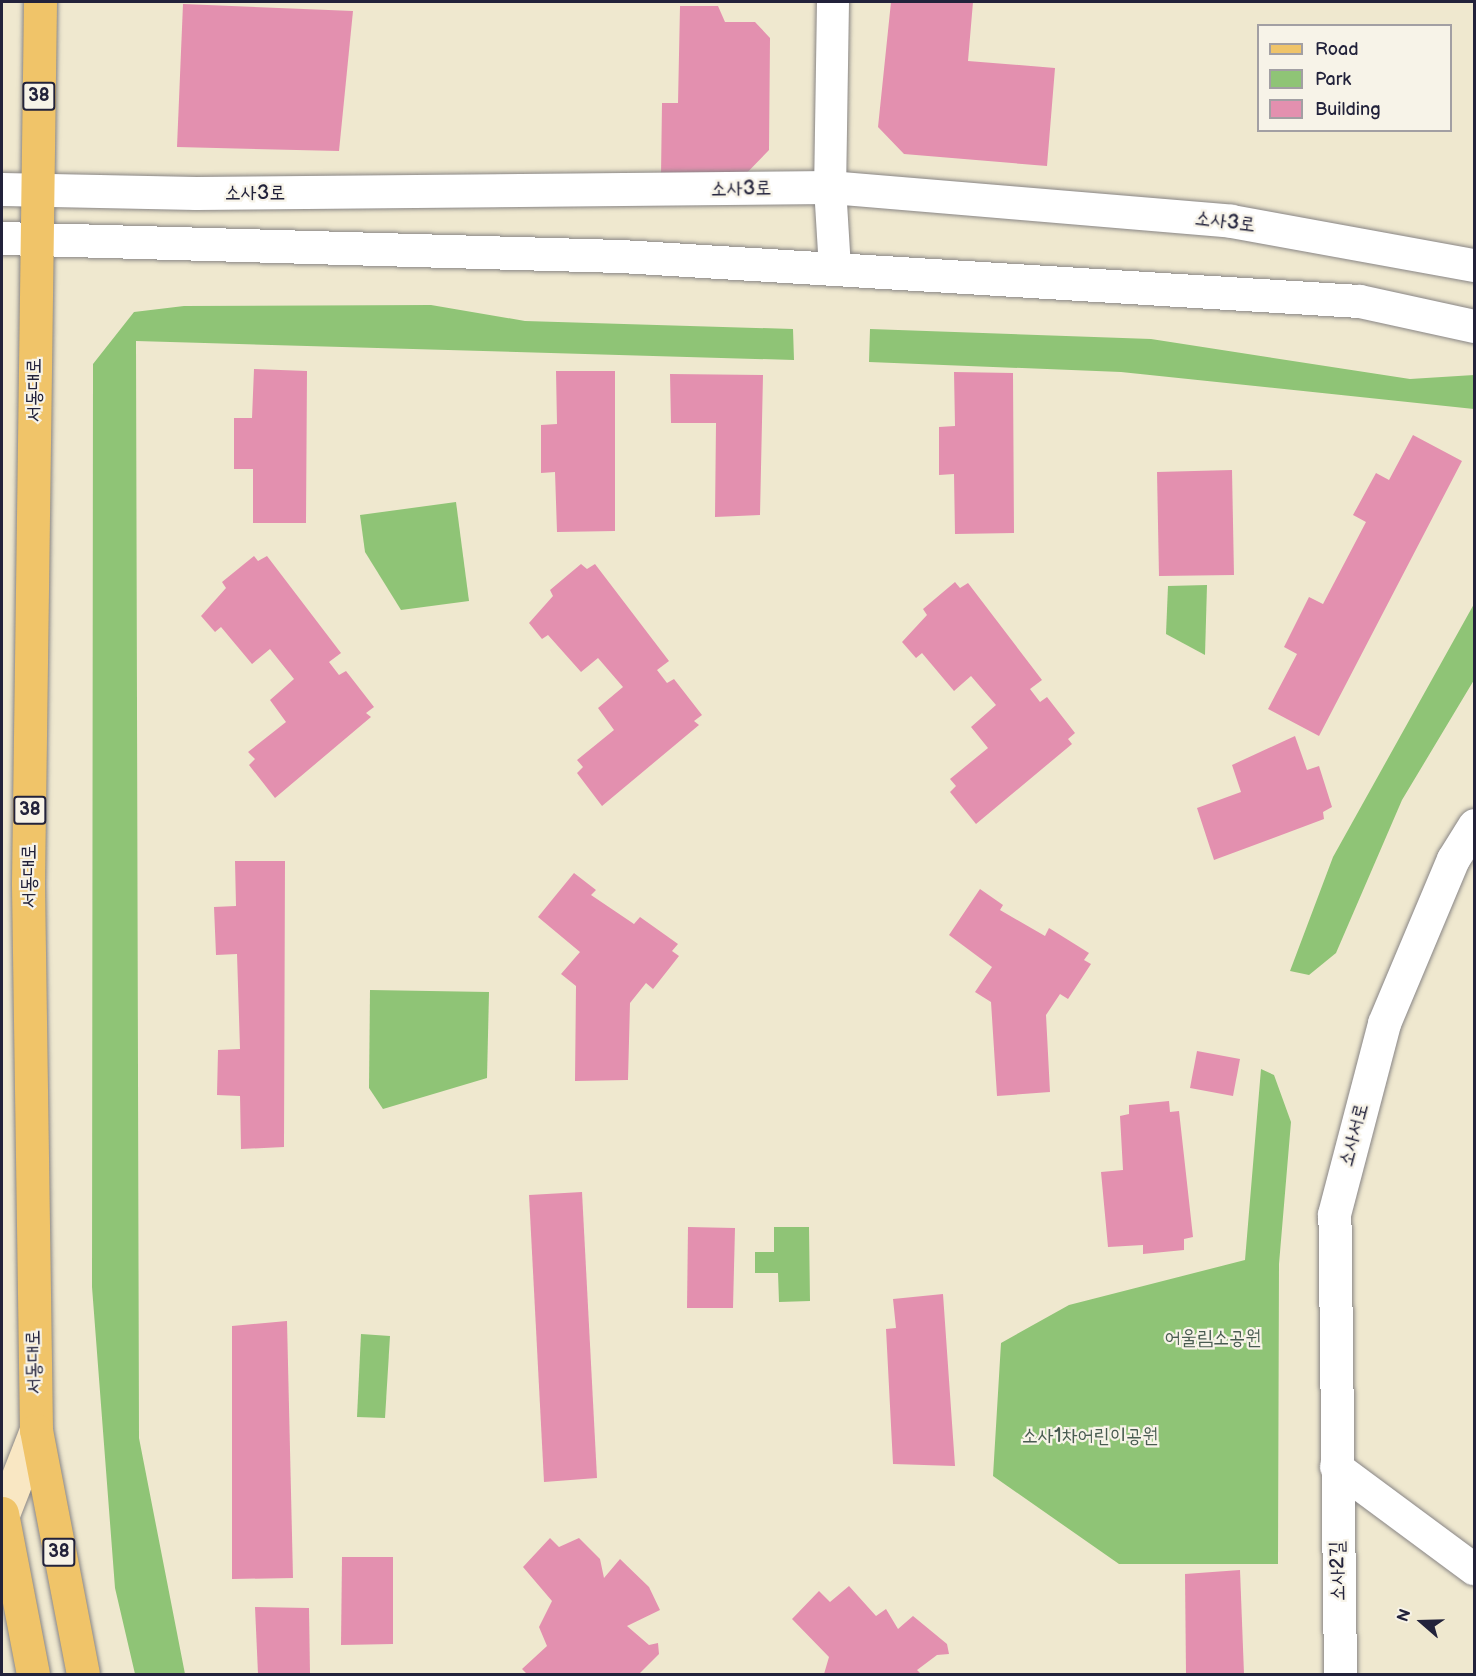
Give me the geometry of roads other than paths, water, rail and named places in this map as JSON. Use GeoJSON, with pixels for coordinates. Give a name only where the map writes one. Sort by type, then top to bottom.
{"type":"FeatureCollection","features":[{"type":"Feature","properties":{"kind":"main road","name":"서동대로"},"geometry":{"type":"LineString","coordinates":[[40,2],[38,191],[34,239],[28,896],[36,1430],[83,1674]]}},
{"type":"Feature","properties":{"kind":"main road"},"geometry":{"type":"LineString","coordinates":[[2,1515],[36,1430]]}},
{"type":"Feature","properties":{"kind":"main road","name":"38"},"geometry":{"type":"LineString","coordinates":[[2,1515],[33,1674]]}},
{"type":"Feature","properties":{"kind":"street"},"geometry":{"type":"LineString","coordinates":[[833,2],[830,187],[835,269]]}},
{"type":"Feature","properties":{"kind":"street","name":"소사3로"},"geometry":{"type":"LineString","coordinates":[[2,189],[38,191],[830,187],[1231,221],[1474,265]]}},
{"type":"Feature","properties":{"kind":"street"},"geometry":{"type":"LineString","coordinates":[[2,238],[621,256],[1359,301],[1474,326]]}},
{"type":"Feature","properties":{"kind":"street","name":"소사서로"},"geometry":{"type":"LineString","coordinates":[[1336,1467],[1334,1214],[1384,1023],[1453,859],[1474,825]]}},
{"type":"Feature","properties":{"kind":"street"},"geometry":{"type":"LineString","coordinates":[[1336,1467],[1474,1569]]}},
{"type":"Feature","properties":{"kind":"street","name":"소사2길"},"geometry":{"type":"LineString","coordinates":[[1336,1467],[1340,1674]]}},
{"type":"Feature","properties":{"kind":"park label","name":"어울림소공원"},"geometry":{"type":"Point","coordinates":[1213,1338]}},
{"type":"Feature","properties":{"kind":"park label","name":"소사1차어린이공원"},"geometry":{"type":"Point","coordinates":[1090,1436]}}]}
